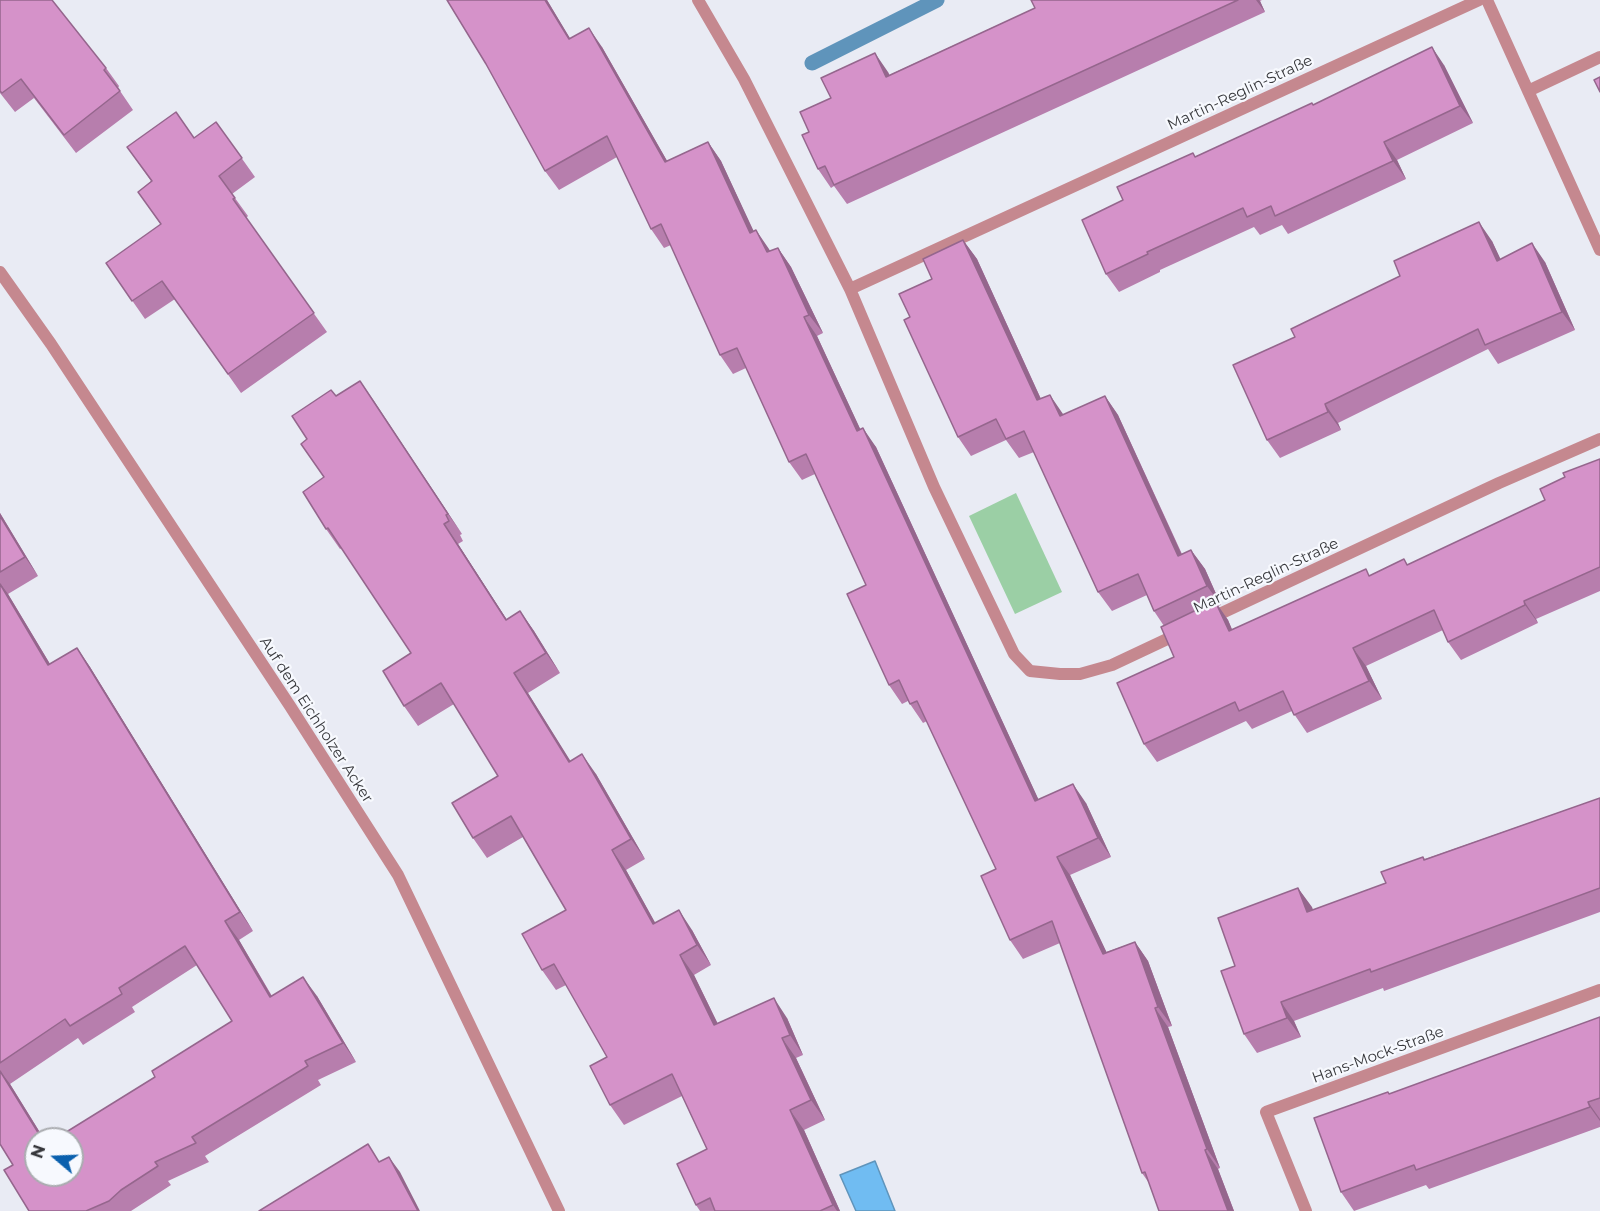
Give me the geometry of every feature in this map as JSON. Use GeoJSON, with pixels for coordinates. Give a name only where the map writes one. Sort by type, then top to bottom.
{"type":"FeatureCollection","features":[{"type":"Feature","properties":{"kind":"street","name":"Martin-Reglin-Straße"},"geometry":{"type":"LineString","coordinates":[[698,0],[747,83],[850,289],[934,487],[1014,654],[1030,671],[1080,674],[1112,665],[1499,483],[1600,439]]}},
{"type":"Feature","properties":{"kind":"street","name":"Martin-Reglin-Straße"},"geometry":{"type":"LineString","coordinates":[[850,289],[1479,0]]}},
{"type":"Feature","properties":{"kind":"street"},"geometry":{"type":"LineString","coordinates":[[1487,0],[1600,250]]}},
{"type":"Feature","properties":{"kind":"street"},"geometry":{"type":"LineString","coordinates":[[1528,91],[1600,57]]}},
{"type":"Feature","properties":{"kind":"street","name":"Auf dem Eichholzer Acker"},"geometry":{"type":"LineString","coordinates":[[0,272],[51,344],[290,706],[398,875],[559,1211]]}},
{"type":"Feature","properties":{"kind":"street","name":"Hans-Mock-Straße"},"geometry":{"type":"LineString","coordinates":[[1306,1211],[1266,1112],[1600,990]]}},
{"type":"Feature","properties":{"kind":"green space"},"geometry":{"type":"Polygon","coordinates":[[[1016,493],[1062,592],[1015,614],[969,516],[1016,493]]]}},
{"type":"Feature","properties":{"kind":"water"},"geometry":{"type":"Polygon","coordinates":[[[875,1161],[895,1211],[856,1211],[840,1175],[875,1161]]]}},
{"type":"Feature","properties":{"kind":"building"},"geometry":{"type":"Polygon","coordinates":[[[0,0],[52,0],[106,68],[104,70],[120,91],[64,135],[21,79],[2,93],[0,91],[0,0]]]}},
{"type":"Feature","properties":{"kind":"building"},"geometry":{"type":"Polygon","coordinates":[[[447,0],[545,0],[569,39],[589,28],[665,162],[708,142],[750,233],[756,230],[767,252],[778,248],[809,315],[804,317],[857,431],[863,428],[1035,801],[1073,784],[1098,838],[1057,857],[1103,954],[1135,942],[1158,1007],[1155,1008],[1228,1211],[1159,1211],[1145,1172],[1142,1173],[1052,921],[1010,940],[981,876],[996,869],[917,701],[910,704],[899,680],[889,685],[847,594],[866,585],[806,454],[789,462],[737,348],[720,355],[661,224],[651,229],[607,136],[545,171],[486,64],[447,0]]]}},
{"type":"Feature","properties":{"kind":"building"},"geometry":{"type":"Polygon","coordinates":[[[1031,0],[1238,0],[834,185],[825,166],[818,169],[802,135],[809,132],[800,112],[831,98],[821,78],[875,53],[886,77],[1035,8],[1031,0]]]}},
{"type":"Feature","properties":{"kind":"building"},"geometry":{"type":"Polygon","coordinates":[[[1432,47],[1460,106],[1384,142],[1393,161],[1275,216],[1271,206],[1247,217],[1243,208],[1147,252],[1148,254],[1106,274],[1082,220],[1123,200],[1117,187],[1193,153],[1195,157],[1312,103],[1313,105],[1432,47]]]}},
{"type":"Feature","properties":{"kind":"building"},"geometry":{"type":"Polygon","coordinates":[[[1600,77],[1600,92],[1594,80],[1600,77]]]}},
{"type":"Feature","properties":{"kind":"building"},"geometry":{"type":"Polygon","coordinates":[[[176,112],[194,138],[216,122],[242,158],[219,176],[314,313],[228,374],[162,281],[132,301],[106,263],[161,224],[138,192],[152,181],[127,147],[176,112]]]}},
{"type":"Feature","properties":{"kind":"building"},"geometry":{"type":"Polygon","coordinates":[[[1479,222],[1497,261],[1532,243],[1562,312],[1485,345],[1478,329],[1325,404],[1328,412],[1267,440],[1233,365],[1295,337],[1291,329],[1400,276],[1394,261],[1479,222]]]}},
{"type":"Feature","properties":{"kind":"building"},"geometry":{"type":"Polygon","coordinates":[[[963,240],[1037,400],[1050,395],[1060,416],[1105,396],[1178,556],[1191,550],[1207,586],[1154,611],[1138,574],[1098,592],[1024,431],[1006,439],[996,419],[958,437],[904,320],[910,317],[899,294],[932,279],[923,259],[963,240]]]}},
{"type":"Feature","properties":{"kind":"building"},"geometry":{"type":"Polygon","coordinates":[[[360,381],[448,514],[446,515],[449,521],[444,524],[506,620],[520,611],[546,653],[514,673],[569,762],[582,754],[631,839],[612,850],[653,924],[679,910],[697,945],[680,955],[714,1025],[774,998],[790,1035],[782,1038],[811,1100],[790,1110],[833,1205],[820,1211],[715,1211],[710,1198],[696,1205],[677,1164],[707,1149],[672,1074],[610,1105],[590,1066],[607,1057],[554,964],[542,970],[522,934],[566,910],[511,816],[473,838],[452,803],[498,776],[441,683],[404,706],[383,671],[411,653],[303,492],[324,477],[301,444],[307,439],[292,416],[331,390],[336,396],[360,381]]]}},
{"type":"Feature","properties":{"kind":"building"},"geometry":{"type":"Polygon","coordinates":[[[1600,459],[1600,567],[1524,601],[1525,605],[1448,642],[1434,610],[1353,648],[1369,681],[1294,715],[1283,691],[1239,711],[1235,702],[1144,744],[1117,683],[1174,657],[1161,627],[1215,601],[1229,631],[1366,569],[1369,576],[1404,559],[1407,565],[1545,500],[1540,489],[1565,477],[1563,473],[1600,459]]]}},
{"type":"Feature","properties":{"kind":"building"},"geometry":{"type":"Polygon","coordinates":[[[0,516],[25,557],[0,572],[0,516]]]}},
{"type":"Feature","properties":{"kind":"building"},"geometry":{"type":"Polygon","coordinates":[[[0,584],[48,665],[77,648],[240,912],[225,921],[270,997],[303,977],[343,1043],[305,1061],[308,1066],[192,1137],[196,1143],[155,1162],[158,1166],[121,1190],[109,1201],[86,1211],[29,1211],[4,1170],[13,1165],[0,1144],[0,1071],[35,1127],[24,1127],[24,1187],[84,1187],[84,1127],[74,1127],[155,1077],[152,1071],[232,1021],[185,946],[119,988],[122,994],[70,1026],[65,1019],[0,1063],[0,584]]]}},
{"type":"Feature","properties":{"kind":"building"},"geometry":{"type":"Polygon","coordinates":[[[1600,798],[1600,888],[1371,972],[1370,969],[1281,1002],[1287,1018],[1244,1034],[1221,971],[1235,966],[1218,918],[1298,888],[1307,912],[1386,883],[1381,872],[1423,857],[1424,860],[1600,798]]]}},
{"type":"Feature","properties":{"kind":"building"},"geometry":{"type":"Polygon","coordinates":[[[1600,1017],[1600,1098],[1588,1102],[1590,1107],[1416,1170],[1414,1165],[1341,1192],[1314,1118],[1388,1092],[1389,1094],[1600,1017]]]}},
{"type":"Feature","properties":{"kind":"building"},"geometry":{"type":"Polygon","coordinates":[[[368,1144],[379,1162],[389,1157],[418,1211],[259,1211],[368,1144]]]}},
{"type":"Feature","properties":{"kind":"waterway"},"geometry":{"type":"LineString","coordinates":[[812,63],[937,0]]}}]}
